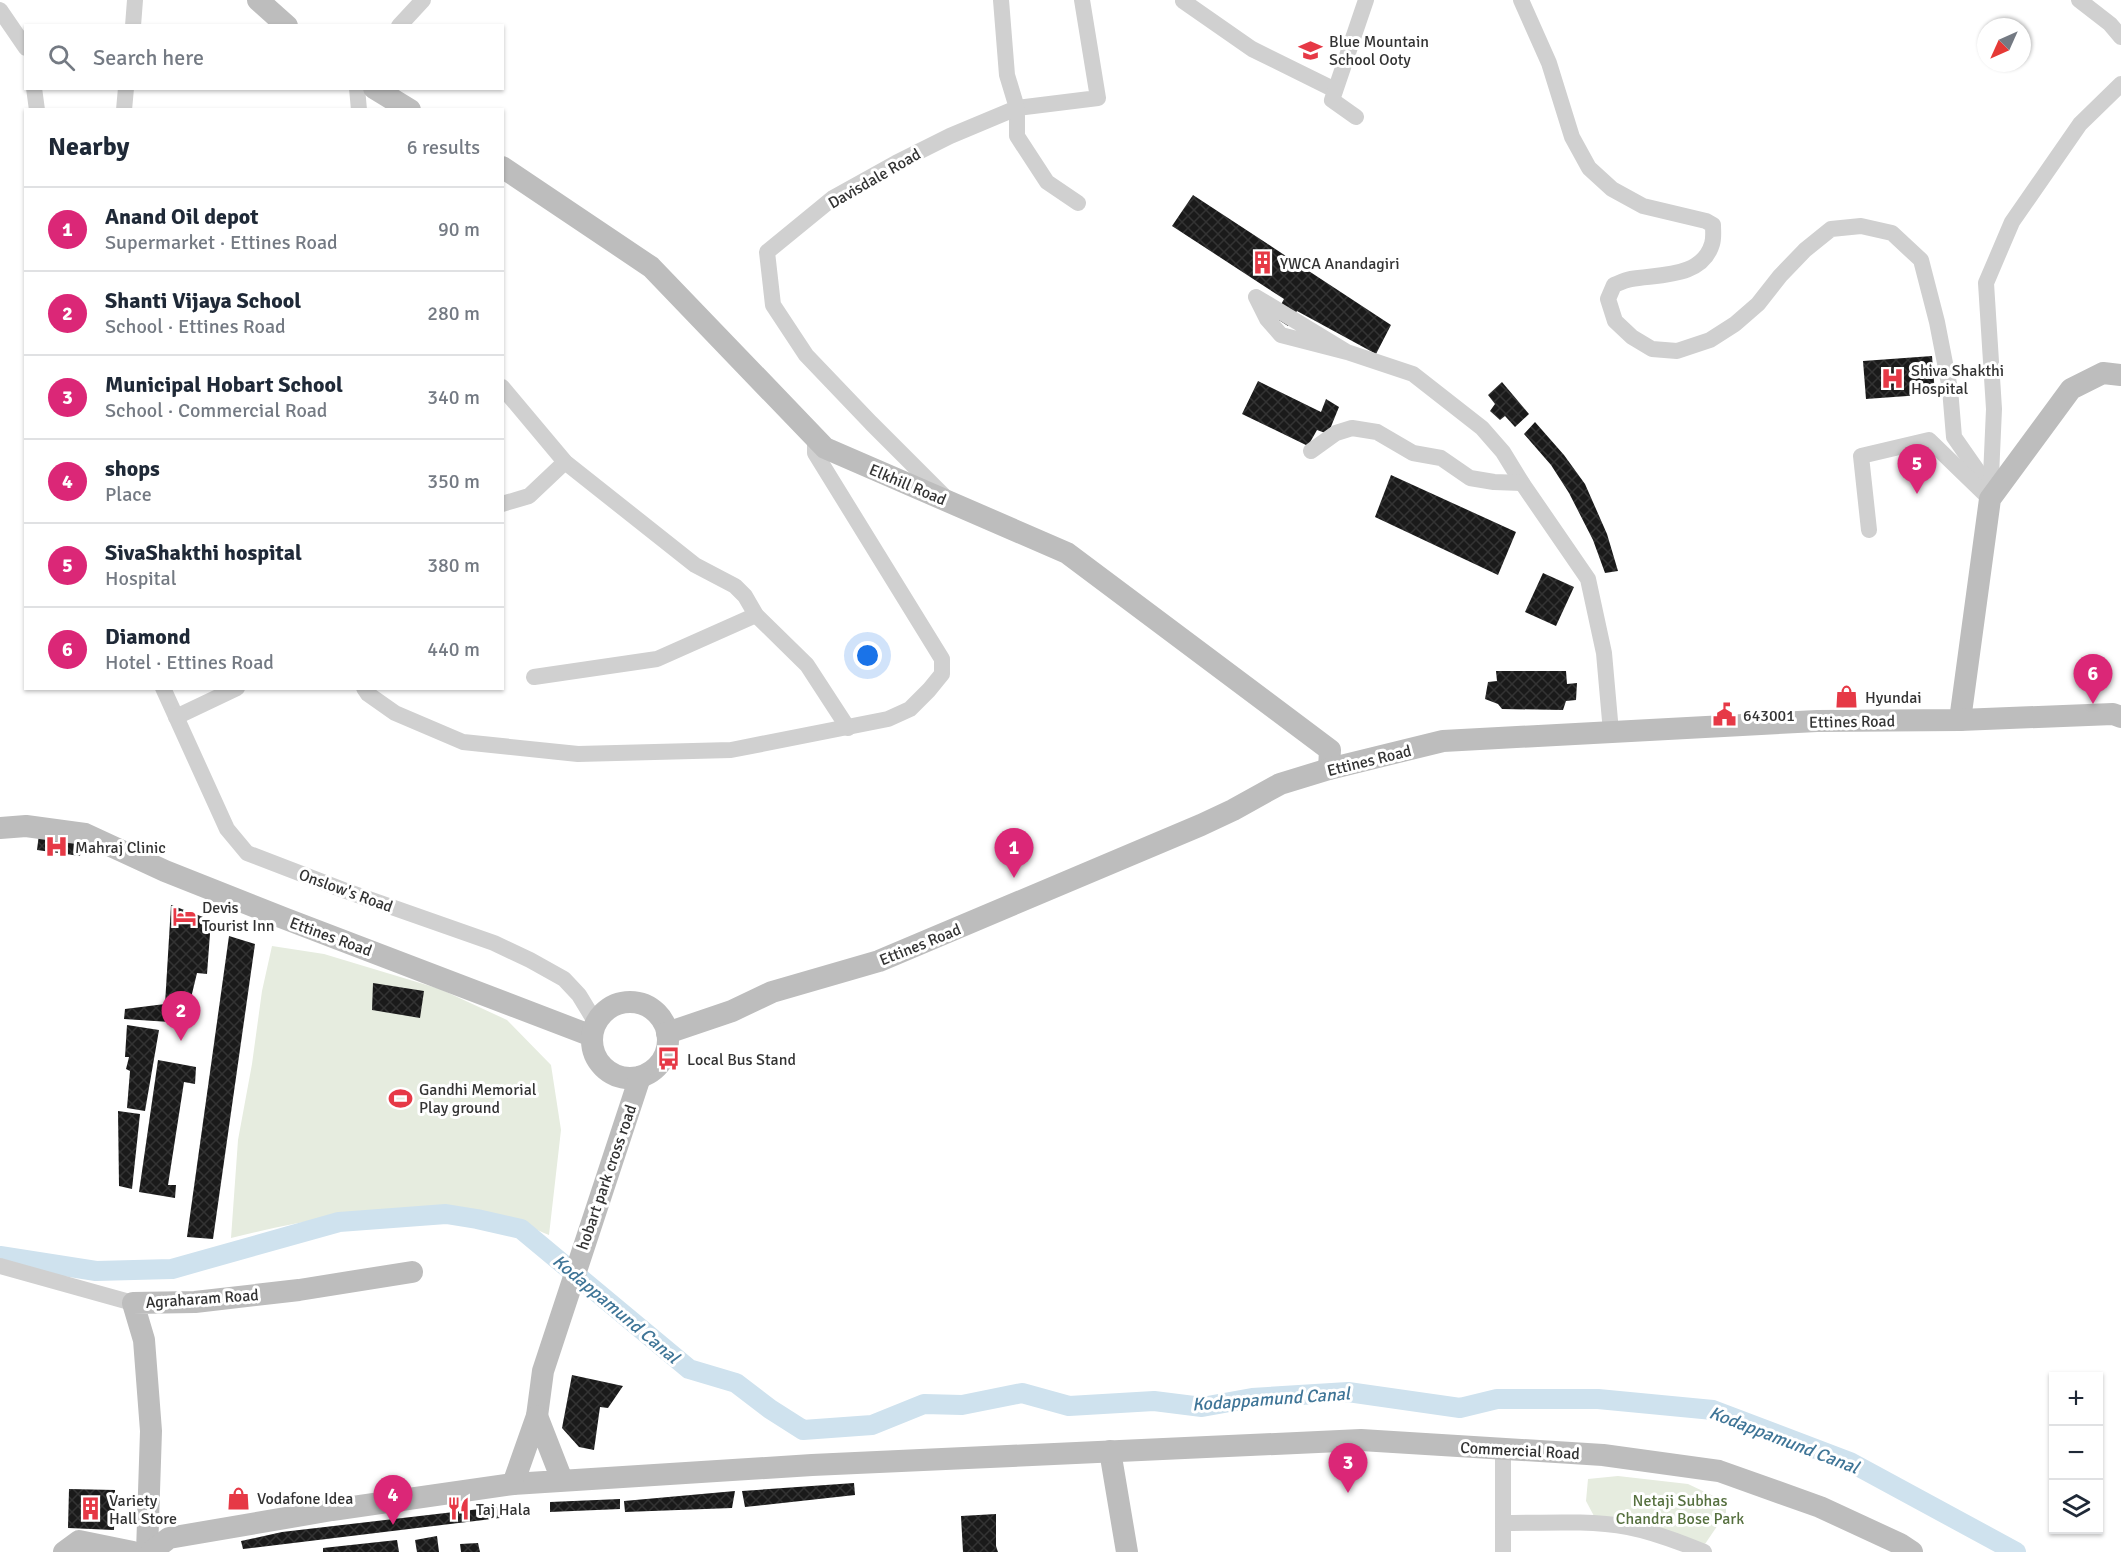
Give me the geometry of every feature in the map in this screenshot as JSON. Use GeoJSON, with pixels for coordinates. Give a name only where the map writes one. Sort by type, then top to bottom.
{"type":"FeatureCollection","features":[{"type":"Feature","properties":{"kind":"main road"},"geometry":{"type":"LineString","coordinates":[[258,0],[285,24]]}},
{"type":"Feature","properties":{"kind":"main road"},"geometry":{"type":"LineString","coordinates":[[377,90],[407,108]]}},
{"type":"Feature","properties":{"kind":"main road","name":"Elkhill Road"},"geometry":{"type":"LineString","coordinates":[[504,168],[651,267],[825,448],[1067,553],[1330,750],[1329,769]]}},
{"type":"Feature","properties":{"kind":"main road"},"geometry":{"type":"LineString","coordinates":[[1960,720],[1990,494],[2071,389],[2103,373],[2121,375]]}},
{"type":"Feature","properties":{"kind":"main road","name":"Ettines Road"},"geometry":{"type":"LineString","coordinates":[[667,1033],[732,1011],[772,992],[879,961],[1201,825],[1280,784],[1329,769],[1443,741],[1817,721],[1960,720],[2113,714],[2121,717]]}},
{"type":"Feature","properties":{"kind":"main road","name":"Ettines Road"},"geometry":{"type":"LineString","coordinates":[[0,828],[26,826],[85,834],[165,871],[286,920],[594,1030]]}},
{"type":"Feature","properties":{"kind":"main road"},"geometry":{"type":"LineString","coordinates":[[622,1003],[646,1006],[656,1013],[667,1033],[664,1056],[658,1065],[640,1077],[615,1076],[597,1059],[592,1048],[594,1030],[602,1014],[611,1007],[622,1003]]}},
{"type":"Feature","properties":{"kind":"main road","name":"hobart park cross road"},"geometry":{"type":"LineString","coordinates":[[513,1484],[537,1416],[543,1371],[640,1077]]}},
{"type":"Feature","properties":{"kind":"main road","name":"Agraharam Road"},"geometry":{"type":"LineString","coordinates":[[149,1552],[151,1431],[144,1341],[134,1303],[195,1302],[299,1290],[412,1272]]}},
{"type":"Feature","properties":{"kind":"main road"},"geometry":{"type":"LineString","coordinates":[[537,1416],[562,1480]]}},
{"type":"Feature","properties":{"kind":"main road","name":"Commercial Road"},"geometry":{"type":"LineString","coordinates":[[149,1552],[169,1538],[332,1510],[513,1484],[800,1466],[1361,1440],[1603,1455],[1719,1471],[1820,1507],[1900,1544],[1912,1552]]}},
{"type":"Feature","properties":{"kind":"main road"},"geometry":{"type":"LineString","coordinates":[[1110,1451],[1127,1552]]}},
{"type":"Feature","properties":{"kind":"main road"},"geometry":{"type":"LineString","coordinates":[[64,1552],[79,1541],[133,1552]]}},
{"type":"Feature","properties":{"kind":"street"},"geometry":{"type":"LineString","coordinates":[[133,24],[135,0]]}},
{"type":"Feature","properties":{"kind":"street"},"geometry":{"type":"LineString","coordinates":[[401,24],[423,0]]}},
{"type":"Feature","properties":{"kind":"street"},"geometry":{"type":"LineString","coordinates":[[1001,0],[1007,75],[1017,108],[1017,136],[1047,182],[1078,203]]}},
{"type":"Feature","properties":{"kind":"street"},"geometry":{"type":"LineString","coordinates":[[1017,108],[1098,98],[1082,0]]}},
{"type":"Feature","properties":{"kind":"street"},"geometry":{"type":"LineString","coordinates":[[1356,117],[1332,100],[1366,0]]}},
{"type":"Feature","properties":{"kind":"street"},"geometry":{"type":"LineString","coordinates":[[1521,0],[1549,63],[1572,137],[1589,168],[1612,189],[1643,206],[1706,221],[1713,225],[1713,243],[1706,258],[1670,275],[1629,279],[1614,285],[1608,299],[1615,321],[1632,337],[1652,349],[1677,351],[1710,340],[1735,324],[1758,304],[1805,250],[1831,230],[1861,226],[1892,233],[1921,260],[1944,356],[1954,437],[1990,494]]}},
{"type":"Feature","properties":{"kind":"street"},"geometry":{"type":"LineString","coordinates":[[2079,0],[2110,24],[2121,37]]}},
{"type":"Feature","properties":{"kind":"street"},"geometry":{"type":"LineString","coordinates":[[1183,1],[1252,49],[1335,90]]}},
{"type":"Feature","properties":{"kind":"street"},"geometry":{"type":"LineString","coordinates":[[0,10],[24,45]]}},
{"type":"Feature","properties":{"kind":"street"},"geometry":{"type":"LineString","coordinates":[[1990,494],[1994,409],[1986,283],[2012,222],[2080,124],[2121,84]]}},
{"type":"Feature","properties":{"kind":"street"},"geometry":{"type":"LineString","coordinates":[[34,90],[36,108]]}},
{"type":"Feature","properties":{"kind":"street"},"geometry":{"type":"LineString","coordinates":[[123,108],[126,90]]}},
{"type":"Feature","properties":{"kind":"street"},"geometry":{"type":"LineString","coordinates":[[357,90],[359,108]]}},
{"type":"Feature","properties":{"kind":"street","name":"Davisdale Road"},"geometry":{"type":"LineString","coordinates":[[950,502],[806,355],[773,305],[767,252],[833,198],[940,141],[1017,108]]}},
{"type":"Feature","properties":{"kind":"street"},"geometry":{"type":"LineString","coordinates":[[1347,352],[1256,297],[1267,319],[1281,335],[1347,352],[1413,374],[1482,428],[1503,452],[1588,579],[1604,653],[1611,732]]}},
{"type":"Feature","properties":{"kind":"street"},"geometry":{"type":"LineString","coordinates":[[504,389],[565,462],[695,565],[735,586],[745,596],[756,615],[807,665],[848,728]]}},
{"type":"Feature","properties":{"kind":"street"},"geometry":{"type":"LineString","coordinates":[[1311,451],[1336,433],[1352,428],[1377,432],[1413,453],[1441,458],[1470,478],[1522,483]]}},
{"type":"Feature","properties":{"kind":"street"},"geometry":{"type":"LineString","coordinates":[[365,690],[395,713],[463,742],[578,754],[731,750],[888,719],[910,709],[942,674],[942,659],[815,453],[815,438]]}},
{"type":"Feature","properties":{"kind":"street"},"geometry":{"type":"LineString","coordinates":[[1869,530],[1861,456],[1929,440],[1990,494]]}},
{"type":"Feature","properties":{"kind":"street"},"geometry":{"type":"LineString","coordinates":[[504,503],[529,496],[565,462]]}},
{"type":"Feature","properties":{"kind":"street"},"geometry":{"type":"LineString","coordinates":[[534,677],[657,658],[756,615]]}},
{"type":"Feature","properties":{"kind":"street","name":"Onslow's Road"},"geometry":{"type":"LineString","coordinates":[[164,690],[227,829],[247,853],[494,943],[530,960],[564,979],[579,995],[594,1030]]}},
{"type":"Feature","properties":{"kind":"street"},"geometry":{"type":"LineString","coordinates":[[176,717],[233,690]]}},
{"type":"Feature","properties":{"kind":"street"},"geometry":{"type":"LineString","coordinates":[[0,1266],[134,1303]]}},
{"type":"Feature","properties":{"kind":"street"},"geometry":{"type":"LineString","coordinates":[[1503,1449],[1503,1552]]}},
{"type":"Feature","properties":{"kind":"street"},"geometry":{"type":"LineString","coordinates":[[1503,1522],[1576,1522],[1629,1527],[1704,1552]]}},
{"type":"Feature","properties":{"kind":"green space","name":"Gandhi Memorial Play ground"},"geometry":{"type":"Polygon","coordinates":[[[272,946],[324,954],[440,989],[507,1020],[551,1065],[561,1130],[549,1235],[502,1217],[469,1212],[401,1210],[332,1217],[231,1238],[238,1140],[262,991],[272,946]]]}},
{"type":"Feature","properties":{"kind":"green space","name":"Netaji Subhas Chandra Bose Park"},"geometry":{"type":"Polygon","coordinates":[[[1618,1476],[1688,1484],[1726,1502],[1726,1513],[1705,1544],[1594,1516],[1586,1501],[1588,1479],[1618,1476]]]}},
{"type":"Feature","properties":{"kind":"building","name":"YWCA Anandagiri"},"geometry":{"type":"Polygon","coordinates":[[[1193,195],[1391,325],[1376,354],[1297,311],[1288,326],[1274,317],[1284,299],[1172,226],[1193,195]]]}},
{"type":"Feature","properties":{"kind":"building"},"geometry":{"type":"Polygon","coordinates":[[[1932,356],[1935,394],[1866,399],[1863,361],[1932,356]]]}},
{"type":"Feature","properties":{"kind":"building"},"geometry":{"type":"Polygon","coordinates":[[[1258,381],[1321,412],[1326,399],[1339,407],[1328,434],[1317,430],[1308,446],[1242,414],[1258,381]]]}},
{"type":"Feature","properties":{"kind":"building"},"geometry":{"type":"Polygon","coordinates":[[[1502,382],[1529,414],[1515,427],[1505,416],[1500,420],[1490,411],[1495,404],[1488,395],[1502,382]]]}},
{"type":"Feature","properties":{"kind":"building"},"geometry":{"type":"Polygon","coordinates":[[[1535,422],[1564,455],[1585,484],[1607,534],[1618,571],[1605,573],[1593,540],[1569,493],[1551,465],[1524,434],[1535,422]]]}},
{"type":"Feature","properties":{"kind":"building"},"geometry":{"type":"Polygon","coordinates":[[[1391,475],[1516,532],[1498,575],[1375,517],[1391,475]]]}},
{"type":"Feature","properties":{"kind":"building"},"geometry":{"type":"Polygon","coordinates":[[[1543,573],[1574,587],[1556,626],[1525,612],[1543,573]]]}},
{"type":"Feature","properties":{"kind":"building"},"geometry":{"type":"Polygon","coordinates":[[[1496,671],[1566,671],[1567,684],[1577,683],[1576,700],[1566,701],[1563,710],[1502,709],[1498,704],[1485,699],[1488,682],[1497,681],[1496,671]]]}},
{"type":"Feature","properties":{"kind":"building"},"geometry":{"type":"Polygon","coordinates":[[[39,834],[82,840],[80,856],[37,850],[39,834]]]}},
{"type":"Feature","properties":{"kind":"building"},"geometry":{"type":"Polygon","coordinates":[[[171,905],[211,920],[207,974],[197,973],[185,1023],[124,1019],[125,1009],[165,1004],[171,905]]]}},
{"type":"Feature","properties":{"kind":"building"},"geometry":{"type":"Polygon","coordinates":[[[229,936],[255,944],[213,1239],[187,1237],[229,936]]]}},
{"type":"Feature","properties":{"kind":"building"},"geometry":{"type":"Polygon","coordinates":[[[373,983],[424,991],[420,1018],[372,1010],[373,983]]]}},
{"type":"Feature","properties":{"kind":"building"},"geometry":{"type":"Polygon","coordinates":[[[127,1025],[159,1030],[145,1111],[127,1108],[130,1071],[126,1069],[129,1057],[125,1057],[127,1025]]]}},
{"type":"Feature","properties":{"kind":"building"},"geometry":{"type":"Polygon","coordinates":[[[158,1060],[196,1067],[195,1084],[184,1082],[168,1185],[176,1185],[175,1198],[139,1192],[158,1060]]]}},
{"type":"Feature","properties":{"kind":"building"},"geometry":{"type":"Polygon","coordinates":[[[118,1111],[140,1114],[132,1189],[119,1186],[118,1111]]]}},
{"type":"Feature","properties":{"kind":"building"},"geometry":{"type":"Polygon","coordinates":[[[572,1375],[623,1386],[608,1408],[600,1407],[594,1450],[579,1447],[562,1428],[572,1375]]]}},
{"type":"Feature","properties":{"kind":"building"},"geometry":{"type":"Polygon","coordinates":[[[854,1483],[855,1495],[745,1507],[742,1491],[854,1483]]]}},
{"type":"Feature","properties":{"kind":"building","name":"Variety Hall Store"},"geometry":{"type":"Polygon","coordinates":[[[69,1489],[115,1490],[114,1530],[68,1528],[69,1489]]]}},
{"type":"Feature","properties":{"kind":"building"},"geometry":{"type":"Polygon","coordinates":[[[735,1491],[732,1508],[625,1512],[624,1501],[735,1491]]]}},
{"type":"Feature","properties":{"kind":"building"},"geometry":{"type":"Polygon","coordinates":[[[620,1499],[620,1509],[550,1512],[550,1502],[620,1499]]]}},
{"type":"Feature","properties":{"kind":"building"},"geometry":{"type":"Polygon","coordinates":[[[497,1507],[500,1518],[243,1549],[241,1541],[282,1532],[497,1507]]]}},
{"type":"Feature","properties":{"kind":"building"},"geometry":{"type":"Polygon","coordinates":[[[996,1514],[998,1552],[963,1552],[961,1516],[996,1514]]]}},
{"type":"Feature","properties":{"kind":"building"},"geometry":{"type":"Polygon","coordinates":[[[437,1536],[439,1552],[417,1552],[415,1540],[437,1536]]]}},
{"type":"Feature","properties":{"kind":"building"},"geometry":{"type":"Polygon","coordinates":[[[397,1540],[399,1552],[323,1552],[323,1548],[397,1540]]]}},
{"type":"Feature","properties":{"kind":"building"},"geometry":{"type":"Polygon","coordinates":[[[478,1543],[480,1552],[461,1552],[460,1544],[478,1543]]]}},
{"type":"Feature","properties":{"kind":"waterway","name":"Kodappamund Canal"},"geometry":{"type":"LineString","coordinates":[[0,1256],[96,1271],[172,1269],[339,1222],[446,1214],[521,1229],[689,1369],[736,1383],[803,1430],[872,1425],[924,1404],[962,1405],[1022,1393],[1069,1406],[1154,1401],[1202,1407],[1252,1398],[1348,1392],[1460,1408],[1497,1399],[1598,1399],[1713,1410],[1850,1462],[2016,1552]]}},
{"type":"Feature","properties":{"kind":"place","name":"Blue Mountain School Ooty"},"geometry":{"type":"Point","coordinates":[1311,50]}},
{"type":"Feature","properties":{"kind":"place","name":"YWCA Anandagiri"},"geometry":{"type":"Point","coordinates":[1262,263]}},
{"type":"Feature","properties":{"kind":"place","name":"Shiva Shakthi Hospital"},"geometry":{"type":"Point","coordinates":[1893,379]}},
{"type":"Feature","properties":{"kind":"place","name":"SivaShakthi hospital"},"geometry":{"type":"Point","coordinates":[1917,494]}},
{"type":"Feature","properties":{"kind":"place","name":"Hyundai"},"geometry":{"type":"Point","coordinates":[1847,697]}},
{"type":"Feature","properties":{"kind":"place","name":"Diamond"},"geometry":{"type":"Point","coordinates":[2093,704]}},
{"type":"Feature","properties":{"kind":"place","name":"643001"},"geometry":{"type":"Point","coordinates":[1725,715]}},
{"type":"Feature","properties":{"kind":"place","name":"Mahraj Clinic"},"geometry":{"type":"Point","coordinates":[57,847]}},
{"type":"Feature","properties":{"kind":"place","name":"Anand Oil depot"},"geometry":{"type":"Point","coordinates":[1014,878]}},
{"type":"Feature","properties":{"kind":"place","name":"Devis Tourist Inn"},"geometry":{"type":"Point","coordinates":[184,916]}},
{"type":"Feature","properties":{"kind":"place","name":"Shanti Vijaya School"},"geometry":{"type":"Point","coordinates":[181,1041]}},
{"type":"Feature","properties":{"kind":"place","name":"Local Bus Stand"},"geometry":{"type":"Point","coordinates":[669,1059]}},
{"type":"Feature","properties":{"kind":"place","name":"Gandhi Memorial Play ground"},"geometry":{"type":"Point","coordinates":[401,1098]}},
{"type":"Feature","properties":{"kind":"place","name":"Municipal Hobart School"},"geometry":{"type":"Point","coordinates":[1348,1493]}},
{"type":"Feature","properties":{"kind":"place","name":"Vodafone Idea"},"geometry":{"type":"Point","coordinates":[239,1498]}},
{"type":"Feature","properties":{"kind":"place","name":"Variety Hall Store"},"geometry":{"type":"Point","coordinates":[91,1509]}},
{"type":"Feature","properties":{"kind":"place","name":"Taj Hala"},"geometry":{"type":"Point","coordinates":[458,1509]}},
{"type":"Feature","properties":{"kind":"place","name":"shops"},"geometry":{"type":"Point","coordinates":[393,1525]}}]}
